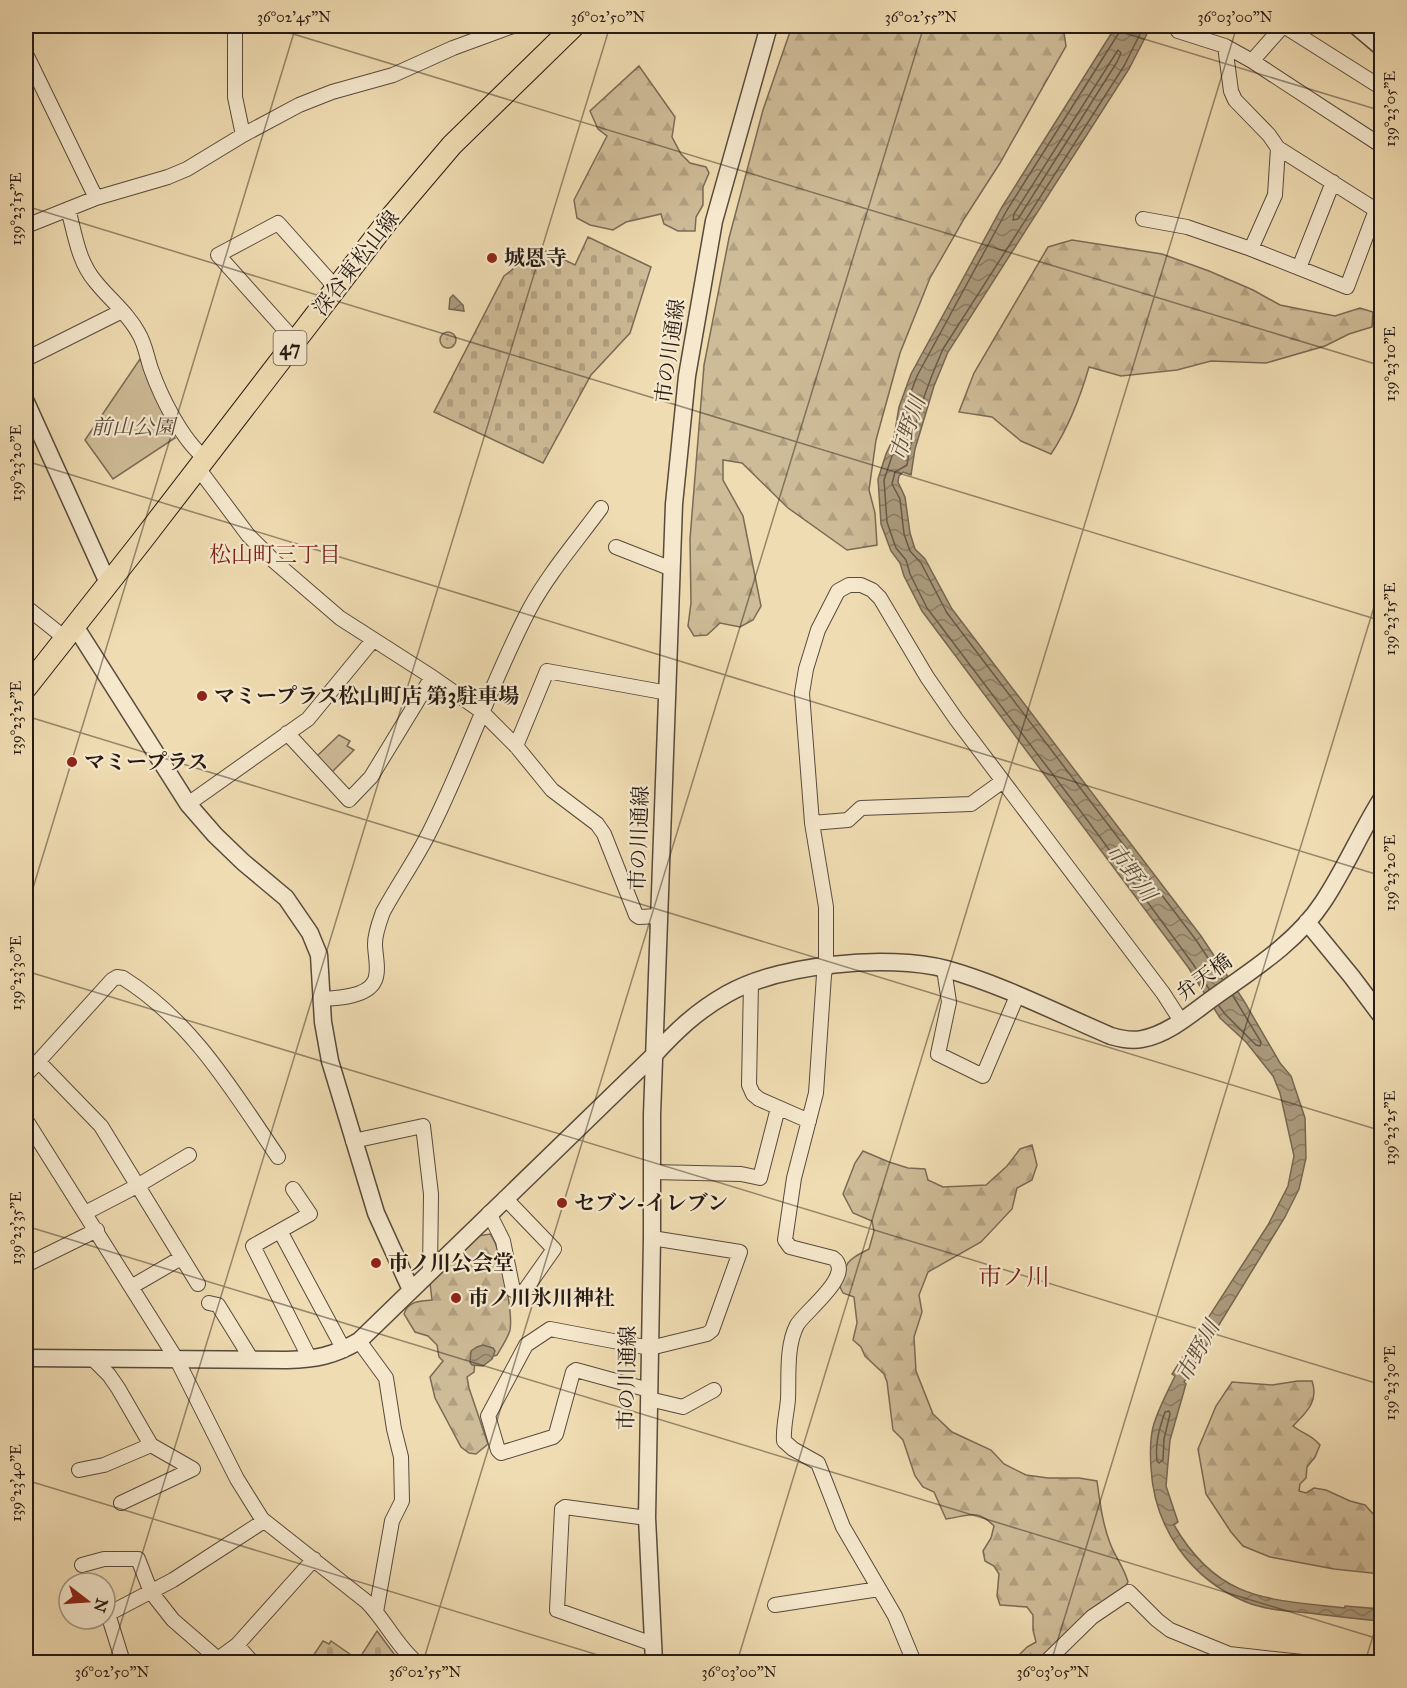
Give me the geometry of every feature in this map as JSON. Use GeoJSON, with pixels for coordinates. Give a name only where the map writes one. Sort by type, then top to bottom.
{"type":"FeatureCollection","features":[{"type":"Feature","properties":{"kind":"main road","name":"深谷東松山線"},"geometry":{"type":"LineString","coordinates":[[26,688],[390,218],[452,145],[574,26]]}},
{"type":"Feature","properties":{"kind":"street"},"geometry":{"type":"LineString","coordinates":[[235,26],[235,97],[243,135]]}},
{"type":"Feature","properties":{"kind":"street"},"geometry":{"type":"LineString","coordinates":[[26,226],[96,198],[168,177],[187,169],[299,105],[332,92],[393,75],[453,48],[513,26]]}},
{"type":"Feature","properties":{"kind":"street","name":"市の川通線"},"geometry":{"type":"LineString","coordinates":[[654,1662],[647,1518],[654,1055],[674,504],[687,376],[714,221],[769,26]]}},
{"type":"Feature","properties":{"kind":"street"},"geometry":{"type":"LineString","coordinates":[[1182,26],[1178,31],[1225,46],[1382,146]]}},
{"type":"Feature","properties":{"kind":"street"},"geometry":{"type":"LineString","coordinates":[[1252,62],[1284,26],[1382,87]]}},
{"type":"Feature","properties":{"kind":"street"},"geometry":{"type":"LineString","coordinates":[[1356,26],[1382,48]]}},
{"type":"Feature","properties":{"kind":"street"},"geometry":{"type":"LineString","coordinates":[[1143,219],[1187,227],[1251,249],[1347,287],[1379,212],[1278,148],[1269,135],[1235,100],[1231,91],[1225,46]]}},
{"type":"Feature","properties":{"kind":"street"},"geometry":{"type":"LineString","coordinates":[[26,54],[96,198]]}},
{"type":"Feature","properties":{"kind":"street"},"geometry":{"type":"LineString","coordinates":[[1251,249],[1275,195],[1278,148]]}},
{"type":"Feature","properties":{"kind":"street"},"geometry":{"type":"LineString","coordinates":[[1299,268],[1333,182]]}},
{"type":"Feature","properties":{"kind":"street"},"geometry":{"type":"LineString","coordinates":[[68,209],[85,267],[140,334],[152,371],[180,430],[248,535],[275,562],[340,618],[481,711],[516,746],[552,790],[597,824],[604,834],[636,915],[639,917],[659,916]]}},
{"type":"Feature","properties":{"kind":"street"},"geometry":{"type":"LineString","coordinates":[[295,341],[218,255],[278,223],[336,288]]}},
{"type":"Feature","properties":{"kind":"street"},"geometry":{"type":"LineString","coordinates":[[26,359],[122,311]]}},
{"type":"Feature","properties":{"kind":"street"},"geometry":{"type":"LineString","coordinates":[[26,402],[108,583]]}},
{"type":"Feature","properties":{"kind":"street"},"geometry":{"type":"LineString","coordinates":[[322,999],[351,995],[365,990],[374,983],[378,926],[396,888],[430,831],[475,730],[481,711],[530,607],[601,508]]}},
{"type":"Feature","properties":{"kind":"street"},"geometry":{"type":"LineString","coordinates":[[616,547],[672,569]]}},
{"type":"Feature","properties":{"kind":"street"},"geometry":{"type":"LineString","coordinates":[[914,1662],[895,1616],[843,1527],[818,1463],[793,1449],[784,1441],[790,1359],[796,1326],[832,1286],[839,1273],[837,1261],[833,1258],[790,1247],[785,1240],[794,1178],[816,1093],[826,966],[826,907],[812,823],[802,710],[803,685],[818,630],[838,591],[849,585],[861,585],[872,590],[880,598],[927,677],[1163,993],[1181,1021]]}},
{"type":"Feature","properties":{"kind":"street"},"geometry":{"type":"LineString","coordinates":[[26,607],[70,632],[188,804],[215,835],[286,898],[310,933],[319,955],[323,1022],[330,1061],[376,1213],[411,1290]]}},
{"type":"Feature","properties":{"kind":"street"},"geometry":{"type":"LineString","coordinates":[[188,804],[308,719],[373,640]]}},
{"type":"Feature","properties":{"kind":"street"},"geometry":{"type":"LineString","coordinates":[[516,746],[547,671],[668,693]]}},
{"type":"Feature","properties":{"kind":"street"},"geometry":{"type":"LineString","coordinates":[[287,733],[349,800],[371,777],[432,677]]}},
{"type":"Feature","properties":{"kind":"street"},"geometry":{"type":"LineString","coordinates":[[812,823],[848,820],[861,808],[971,804],[1003,781]]}},
{"type":"Feature","properties":{"kind":"street","name":"弁天橋"},"geometry":{"type":"LineString","coordinates":[[26,1358],[310,1359],[325,1358],[344,1350],[359,1341],[654,1055],[683,1023],[727,994],[779,974],[865,962],[892,962],[944,969],[978,979],[1111,1036],[1126,1040],[1151,1036],[1181,1021],[1254,969],[1307,922],[1323,903],[1382,798]]}},
{"type":"Feature","properties":{"kind":"street"},"geometry":{"type":"LineString","coordinates":[[1307,922],[1382,1017]]}},
{"type":"Feature","properties":{"kind":"street"},"geometry":{"type":"LineString","coordinates":[[944,969],[949,1002],[939,1054],[982,1076],[1017,996]]}},
{"type":"Feature","properties":{"kind":"street"},"geometry":{"type":"LineString","coordinates":[[26,1075],[112,980],[117,977],[123,978],[189,1032],[207,1054],[278,1157]]}},
{"type":"Feature","properties":{"kind":"street"},"geometry":{"type":"LineString","coordinates":[[751,983],[749,1085],[753,1094],[759,1099],[809,1121]]}},
{"type":"Feature","properties":{"kind":"street"},"geometry":{"type":"LineString","coordinates":[[38,1061],[101,1126],[198,1284]]}},
{"type":"Feature","properties":{"kind":"street"},"geometry":{"type":"LineString","coordinates":[[652,1172],[741,1174],[760,1178],[778,1108]]}},
{"type":"Feature","properties":{"kind":"street"},"geometry":{"type":"LineString","coordinates":[[26,1120],[177,1360],[237,1479],[264,1521],[314,1559],[376,1612],[406,1654],[416,1662]]}},
{"type":"Feature","properties":{"kind":"street"},"geometry":{"type":"LineString","coordinates":[[353,1141],[423,1126],[431,1194],[430,1271]]}},
{"type":"Feature","properties":{"kind":"street"},"geometry":{"type":"LineString","coordinates":[[85,1213],[189,1155]]}},
{"type":"Feature","properties":{"kind":"street"},"geometry":{"type":"LineString","coordinates":[[293,1189],[310,1214],[253,1246],[310,1359]]}},
{"type":"Feature","properties":{"kind":"street"},"geometry":{"type":"LineString","coordinates":[[489,1214],[503,1240],[513,1290],[523,1293],[554,1249],[505,1198]]}},
{"type":"Feature","properties":{"kind":"street"},"geometry":{"type":"LineString","coordinates":[[26,1265],[97,1230]]}},
{"type":"Feature","properties":{"kind":"street"},"geometry":{"type":"LineString","coordinates":[[280,1231],[344,1350]]}},
{"type":"Feature","properties":{"kind":"street"},"geometry":{"type":"LineString","coordinates":[[652,1238],[740,1252],[712,1330],[707,1334],[650,1348],[550,1329],[526,1345],[488,1416],[498,1450],[501,1454],[556,1434],[573,1372],[576,1370],[683,1407],[714,1390]]}},
{"type":"Feature","properties":{"kind":"street"},"geometry":{"type":"LineString","coordinates":[[131,1287],[181,1258]]}},
{"type":"Feature","properties":{"kind":"street"},"geometry":{"type":"LineString","coordinates":[[209,1303],[218,1305],[252,1360]]}},
{"type":"Feature","properties":{"kind":"street"},"geometry":{"type":"LineString","coordinates":[[359,1341],[386,1378],[401,1457],[402,1501],[392,1521],[376,1612]]}},
{"type":"Feature","properties":{"kind":"street"},"geometry":{"type":"LineString","coordinates":[[92,1358],[118,1388],[151,1445],[193,1469],[121,1503]]}},
{"type":"Feature","properties":{"kind":"street"},"geometry":{"type":"LineString","coordinates":[[79,1470],[104,1465],[151,1445]]}},
{"type":"Feature","properties":{"kind":"street"},"geometry":{"type":"LineString","coordinates":[[647,1518],[565,1507],[562,1509],[557,1610],[653,1644]]}},
{"type":"Feature","properties":{"kind":"street"},"geometry":{"type":"LineString","coordinates":[[123,1662],[108,1614],[173,1580],[264,1521]]}},
{"type":"Feature","properties":{"kind":"street"},"geometry":{"type":"LineString","coordinates":[[82,1565],[104,1559],[138,1559],[151,1592],[173,1620],[216,1661],[237,1645],[314,1559]]}},
{"type":"Feature","properties":{"kind":"street"},"geometry":{"type":"LineString","coordinates":[[775,1605],[879,1589]]}},
{"type":"Feature","properties":{"kind":"street"},"geometry":{"type":"LineString","coordinates":[[1046,1662],[1092,1617],[1129,1592],[1156,1620],[1170,1630],[1228,1658],[1302,1662]]}},
{"type":"Feature","properties":{"kind":"street"},"geometry":{"type":"LineString","coordinates":[[237,1645],[252,1662]]}},
{"type":"Feature","properties":{"kind":"green space"},"geometry":{"type":"Polygon","coordinates":[[[792,26],[1063,26],[1066,46],[1000,163],[930,278],[900,353],[876,440],[869,490],[875,513],[877,545],[847,550],[788,508],[742,463],[723,460],[723,480],[743,516],[761,606],[753,620],[740,627],[720,623],[707,635],[694,636],[688,626],[691,603],[690,539],[704,365],[729,238],[763,110],[792,26]]]}},
{"type":"Feature","properties":{"kind":"green space"},"geometry":{"type":"Polygon","coordinates":[[[639,66],[675,117],[672,137],[681,154],[690,163],[706,167],[709,173],[703,187],[703,205],[696,217],[695,231],[678,231],[664,224],[661,214],[626,222],[613,230],[590,225],[577,218],[574,200],[607,136],[598,129],[590,111],[639,66]]]}},
{"type":"Feature","properties":{"kind":"green space"},"geometry":{"type":"Polygon","coordinates":[[[588,237],[651,267],[630,333],[591,375],[543,463],[434,412],[504,276],[540,248],[575,265],[588,237]]]}},
{"type":"Feature","properties":{"kind":"green space"},"geometry":{"type":"Polygon","coordinates":[[[1072,240],[1162,254],[1253,290],[1280,305],[1335,316],[1360,308],[1373,312],[1372,327],[1349,334],[1325,346],[1266,363],[1211,361],[1177,370],[1121,376],[1089,367],[1073,412],[1051,454],[1021,441],[992,417],[959,412],[974,373],[1048,247],[1072,240]]]}},
{"type":"Feature","properties":{"kind":"green space"},"geometry":{"type":"Polygon","coordinates":[[[448,332],[456,340],[448,348],[440,340],[448,332]]]}},
{"type":"Feature","properties":{"kind":"green space","name":"前山公園"},"geometry":{"type":"Polygon","coordinates":[[[140,359],[175,438],[113,479],[85,440],[140,359]]]}},
{"type":"Feature","properties":{"kind":"green space"},"geometry":{"type":"Polygon","coordinates":[[[339,735],[350,741],[347,746],[354,750],[330,774],[314,759],[339,735]]]}},
{"type":"Feature","properties":{"kind":"green space"},"geometry":{"type":"Polygon","coordinates":[[[1032,1145],[1037,1165],[1032,1180],[1017,1188],[1012,1209],[981,1242],[928,1272],[919,1295],[922,1312],[914,1337],[916,1371],[933,1414],[952,1432],[991,1450],[1004,1464],[1026,1475],[1097,1481],[1107,1535],[1128,1582],[1123,1590],[1043,1662],[1012,1662],[1027,1647],[1036,1642],[1033,1615],[1027,1607],[1000,1605],[997,1596],[999,1574],[994,1566],[985,1561],[983,1551],[991,1538],[994,1526],[977,1515],[946,1519],[934,1492],[923,1487],[915,1476],[903,1440],[893,1430],[884,1374],[865,1356],[861,1347],[853,1340],[857,1323],[854,1297],[843,1293],[840,1287],[848,1263],[869,1249],[874,1231],[872,1221],[853,1213],[843,1194],[855,1163],[863,1151],[908,1168],[925,1169],[928,1180],[943,1187],[986,1185],[1007,1166],[1020,1149],[1032,1145]]]}},
{"type":"Feature","properties":{"kind":"green space"},"geometry":{"type":"Polygon","coordinates":[[[490,1234],[498,1252],[505,1280],[510,1310],[510,1330],[497,1355],[475,1361],[474,1372],[467,1377],[488,1444],[476,1454],[469,1453],[461,1447],[435,1398],[430,1377],[443,1361],[439,1357],[437,1345],[428,1336],[415,1332],[404,1314],[411,1304],[432,1300],[430,1283],[478,1236],[490,1234]]]}},
{"type":"Feature","properties":{"kind":"green space"},"geometry":{"type":"Polygon","coordinates":[[[1312,1381],[1314,1394],[1307,1411],[1293,1426],[1320,1445],[1315,1457],[1307,1467],[1306,1478],[1300,1484],[1299,1491],[1306,1493],[1314,1488],[1326,1490],[1365,1505],[1375,1516],[1381,1516],[1381,1574],[1334,1569],[1270,1557],[1243,1546],[1206,1494],[1198,1449],[1216,1406],[1232,1382],[1272,1385],[1312,1381]]]}},
{"type":"Feature","properties":{"kind":"green space"},"geometry":{"type":"Polygon","coordinates":[[[377,1631],[400,1662],[357,1662],[377,1631]]]}},
{"type":"Feature","properties":{"kind":"green space"},"geometry":{"type":"Polygon","coordinates":[[[323,1641],[329,1644],[331,1641],[354,1657],[350,1662],[309,1662],[323,1641]]]}},
{"type":"Feature","properties":{"kind":"water","name":"市野川"},"geometry":{"type":"Polygon","coordinates":[[[1116,26],[1151,26],[1129,69],[948,352],[934,386],[915,449],[911,475],[903,472],[898,482],[905,497],[910,533],[915,549],[925,559],[952,609],[1201,936],[1244,1001],[1280,1063],[1291,1076],[1305,1118],[1306,1158],[1299,1189],[1285,1217],[1184,1382],[1186,1384],[1170,1440],[1166,1486],[1178,1522],[1174,1525],[1191,1550],[1208,1569],[1247,1592],[1292,1602],[1345,1608],[1345,1606],[1381,1609],[1381,1621],[1277,1610],[1246,1602],[1208,1580],[1192,1565],[1168,1530],[1159,1511],[1151,1468],[1151,1437],[1160,1407],[1175,1376],[1172,1374],[1268,1225],[1288,1186],[1294,1156],[1280,1093],[1273,1076],[1246,1042],[1220,1018],[1188,967],[922,611],[900,563],[891,551],[881,524],[878,479],[894,437],[899,407],[911,374],[1002,207],[1116,26]]]}},
{"type":"Feature","properties":{"kind":"water"},"geometry":{"type":"Polygon","coordinates":[[[453,295],[463,305],[464,311],[449,309],[450,298],[453,295]]]}},
{"type":"Feature","properties":{"kind":"water"},"geometry":{"type":"Polygon","coordinates":[[[483,1345],[495,1351],[492,1359],[483,1366],[472,1365],[471,1351],[483,1345]]]}},
{"type":"Feature","properties":{"kind":"place","name":"城恩寺"},"geometry":{"type":"Point","coordinates":[492,258]}},
{"type":"Feature","properties":{"kind":"place","name":"マミープラス松山町店 第3駐車場"},"geometry":{"type":"Point","coordinates":[202,696]}},
{"type":"Feature","properties":{"kind":"place","name":"マミープラス"},"geometry":{"type":"Point","coordinates":[72,762]}},
{"type":"Feature","properties":{"kind":"place","name":"セブン-イレブン"},"geometry":{"type":"Point","coordinates":[562,1203]}},
{"type":"Feature","properties":{"kind":"place","name":"市ノ川公会堂"},"geometry":{"type":"Point","coordinates":[376,1263]}},
{"type":"Feature","properties":{"kind":"place","name":"市ノ川氷川神社"},"geometry":{"type":"Point","coordinates":[456,1298]}},
{"type":"Feature","properties":{"kind":"district","name":"松山町三丁目"},"geometry":{"type":"Point","coordinates":[275,554]}},
{"type":"Feature","properties":{"kind":"district","name":"市ノ川"},"geometry":{"type":"Point","coordinates":[1014,1277]}}]}
